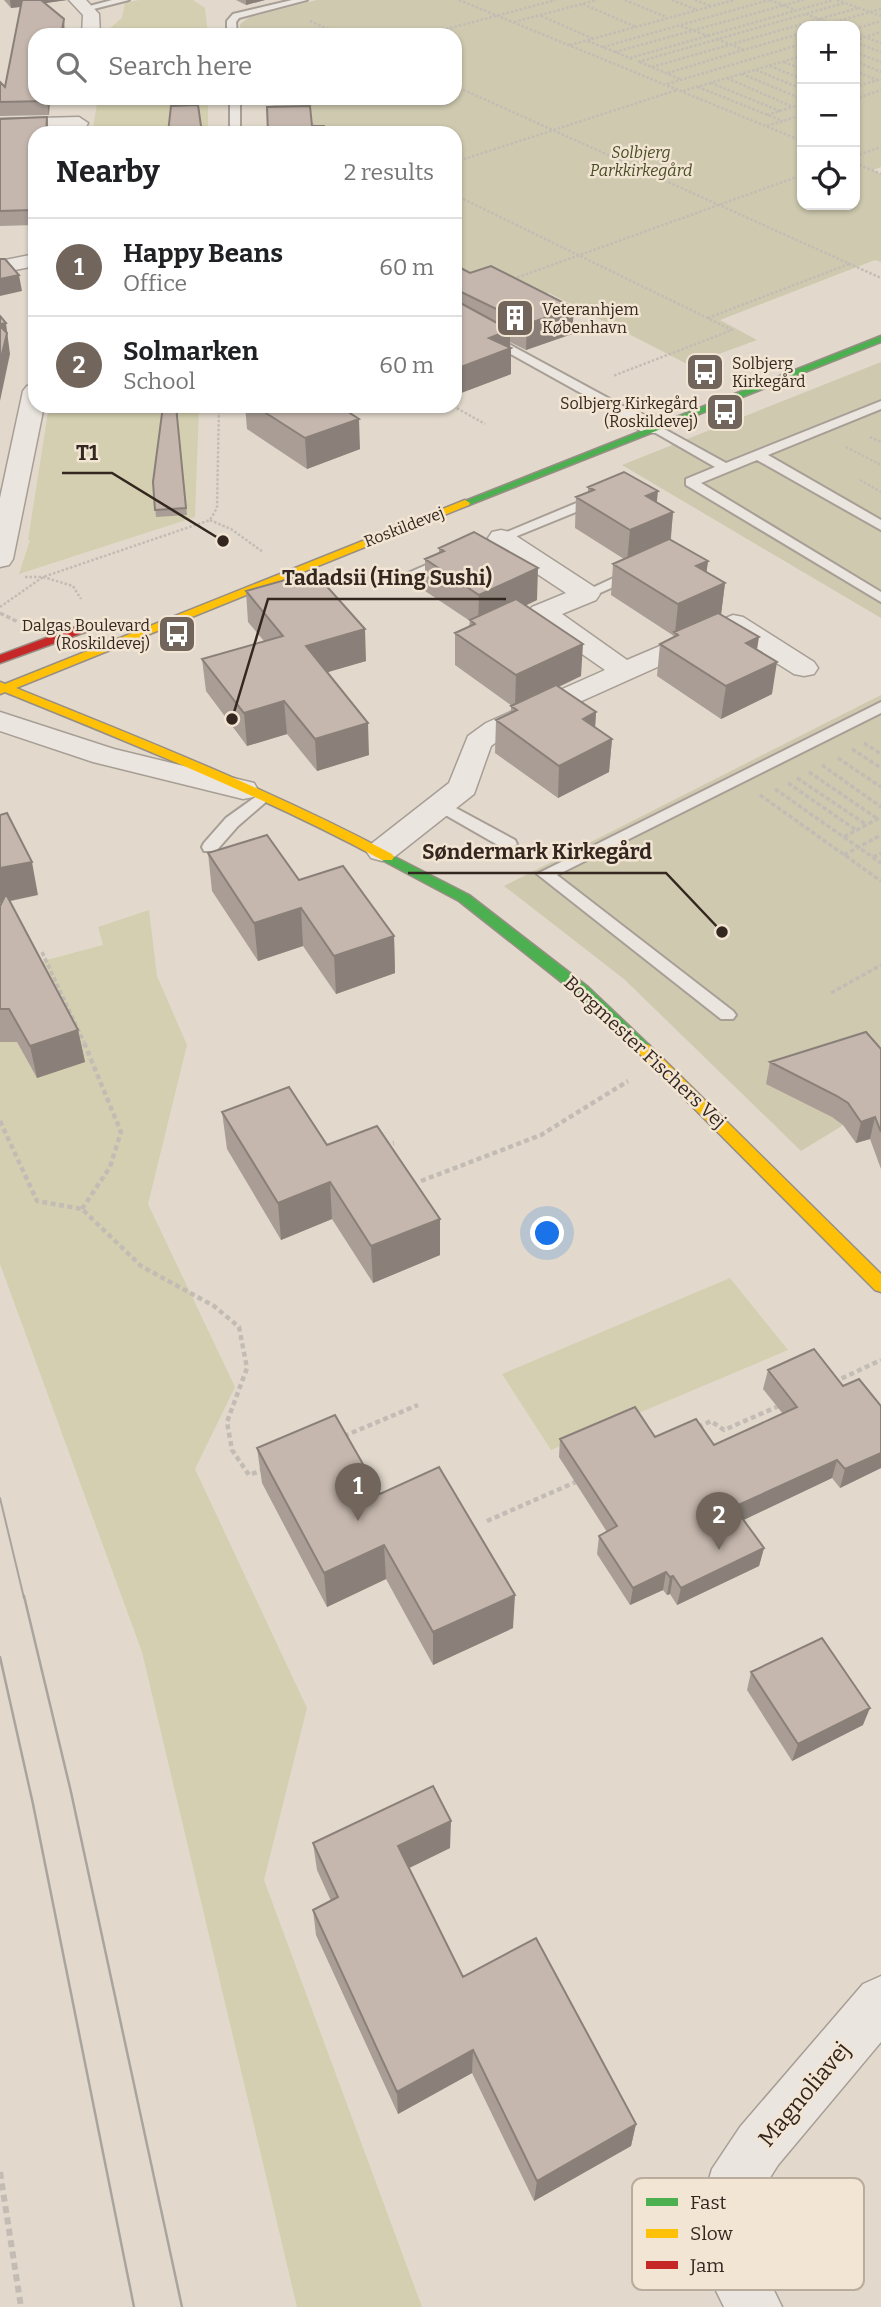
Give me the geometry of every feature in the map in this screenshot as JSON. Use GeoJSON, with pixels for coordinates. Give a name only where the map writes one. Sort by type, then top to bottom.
{"type":"FeatureCollection","features":[{"type":"Feature","properties":{"kind":"street"},"geometry":{"type":"LineString","coordinates":[[81,4],[93,22],[92,28]]}},
{"type":"Feature","properties":{"kind":"street"},"geometry":{"type":"LineString","coordinates":[[79,126],[82,105]]}},
{"type":"Feature","properties":{"kind":"street"},"geometry":{"type":"LineString","coordinates":[[0,125],[28,126]]}},
{"type":"Feature","properties":{"kind":"street"},"geometry":{"type":"LineString","coordinates":[[0,267],[28,261]]}},
{"type":"Feature","properties":{"kind":"street","name":"Roskildevej"},"geometry":{"type":"LineString","coordinates":[[1,689],[653,417],[881,340]]}},
{"type":"Feature","properties":{"kind":"street"},"geometry":{"type":"LineString","coordinates":[[0,559],[30,413]]}},
{"type":"Feature","properties":{"kind":"street"},"geometry":{"type":"LineString","coordinates":[[617,419],[653,417]]}},
{"type":"Feature","properties":{"kind":"street"},"geometry":{"type":"LineString","coordinates":[[481,546],[586,594]]}},
{"type":"Feature","properties":{"kind":"street"},"geometry":{"type":"LineString","coordinates":[[586,594],[542,613],[625,671]]}},
{"type":"Feature","properties":{"kind":"street"},"geometry":{"type":"LineString","coordinates":[[0,659],[105,619]]}},
{"type":"Feature","properties":{"kind":"street"},"geometry":{"type":"LineString","coordinates":[[382,851],[463,787],[478,742],[496,729],[733,623],[804,668]]}},
{"type":"Feature","properties":{"kind":"street","name":"Borgmester Fischers Vej"},"geometry":{"type":"LineString","coordinates":[[1,689],[145,744],[382,851],[464,898],[538,953],[658,1062],[881,1285]]}},
{"type":"Feature","properties":{"kind":"street","name":"Borgmester Fischers Vej"},"geometry":{"type":"LineString","coordinates":[[0,721],[104,756],[252,794]]}},
{"type":"Feature","properties":{"kind":"street","name":"Magnoliavej"},"geometry":{"type":"LineString","coordinates":[[738,2178],[760,2146],[881,2002]]}},
{"type":"Feature","properties":{"kind":"street","name":"Magnoliavej"},"geometry":{"type":"LineString","coordinates":[[745,2290],[754,2307]]}},
{"type":"Feature","properties":{"kind":"lane"},"geometry":{"type":"LineString","coordinates":[[81,4],[125,0]]}},
{"type":"Feature","properties":{"kind":"lane"},"geometry":{"type":"LineString","coordinates":[[232,28],[231,21],[236,16],[303,0]]}},
{"type":"Feature","properties":{"kind":"lane"},"geometry":{"type":"LineString","coordinates":[[234,126],[235,105]]}},
{"type":"Feature","properties":{"kind":"lane"},"geometry":{"type":"LineString","coordinates":[[462,322],[583,388],[617,419]]}},
{"type":"Feature","properties":{"kind":"lane"},"geometry":{"type":"LineString","coordinates":[[881,405],[691,482],[881,598]]}},
{"type":"Feature","properties":{"kind":"lane"},"geometry":{"type":"LineString","coordinates":[[653,417],[726,468]]}},
{"type":"Feature","properties":{"kind":"lane"},"geometry":{"type":"LineString","coordinates":[[758,455],[881,526]]}},
{"type":"Feature","properties":{"kind":"lane"},"geometry":{"type":"LineString","coordinates":[[408,576],[606,495]]}},
{"type":"Feature","properties":{"kind":"lane"},"geometry":{"type":"LineString","coordinates":[[586,594],[649,566]]}},
{"type":"Feature","properties":{"kind":"lane"},"geometry":{"type":"LineString","coordinates":[[727,1014],[545,874],[881,707]]}},
{"type":"Feature","properties":{"kind":"lane"},"geometry":{"type":"LineString","coordinates":[[210,848],[252,794]]}},
{"type":"Feature","properties":{"kind":"lane"},"geometry":{"type":"LineString","coordinates":[[442,805],[509,844]]}},
{"type":"Feature","properties":{"kind":"path"},"geometry":{"type":"LineString","coordinates":[[459,0],[797,139]]}},
{"type":"Feature","properties":{"kind":"path"},"geometry":{"type":"LineString","coordinates":[[451,28],[556,0]]}},
{"type":"Feature","properties":{"kind":"path"},"geometry":{"type":"LineString","coordinates":[[513,23],[597,0]]}},
{"type":"Feature","properties":{"kind":"path"},"geometry":{"type":"LineString","coordinates":[[625,0],[668,18]]}},
{"type":"Feature","properties":{"kind":"path"},"geometry":{"type":"LineString","coordinates":[[672,0],[697,10]]}},
{"type":"Feature","properties":{"kind":"path"},"geometry":{"type":"LineString","coordinates":[[695,0],[711,6]]}},
{"type":"Feature","properties":{"kind":"path"},"geometry":{"type":"LineString","coordinates":[[569,46],[734,0]]}},
{"type":"Feature","properties":{"kind":"path"},"geometry":{"type":"LineString","coordinates":[[603,47],[769,0],[823,21]]}},
{"type":"Feature","properties":{"kind":"path"},"geometry":{"type":"LineString","coordinates":[[615,52],[803,0]]}},
{"type":"Feature","properties":{"kind":"path"},"geometry":{"type":"LineString","coordinates":[[630,58],[835,0],[881,16]]}},
{"type":"Feature","properties":{"kind":"path"},"geometry":{"type":"LineString","coordinates":[[638,62],[844,3]]}},
{"type":"Feature","properties":{"kind":"path"},"geometry":{"type":"LineString","coordinates":[[582,4],[637,27]]}},
{"type":"Feature","properties":{"kind":"path"},"geometry":{"type":"LineString","coordinates":[[652,67],[858,8]]}},
{"type":"Feature","properties":{"kind":"path"},"geometry":{"type":"LineString","coordinates":[[842,21],[881,9]]}},
{"type":"Feature","properties":{"kind":"path"},"geometry":{"type":"LineString","coordinates":[[540,15],[594,39]]}},
{"type":"Feature","properties":{"kind":"path"},"geometry":{"type":"LineString","coordinates":[[860,29],[881,21]]}},
{"type":"Feature","properties":{"kind":"path"},"geometry":{"type":"LineString","coordinates":[[680,25],[744,50]]}},
{"type":"Feature","properties":{"kind":"path"},"geometry":{"type":"LineString","coordinates":[[860,39],[880,33]]}},
{"type":"Feature","properties":{"kind":"path"},"geometry":{"type":"LineString","coordinates":[[666,73],[797,34]]}},
{"type":"Feature","properties":{"kind":"path"},"geometry":{"type":"LineString","coordinates":[[860,34],[881,43]]}},
{"type":"Feature","properties":{"kind":"path"},"geometry":{"type":"LineString","coordinates":[[587,41],[682,80]]}},
{"type":"Feature","properties":{"kind":"path"},"geometry":{"type":"LineString","coordinates":[[860,43],[881,52]]}},
{"type":"Feature","properties":{"kind":"path"},"geometry":{"type":"LineString","coordinates":[[666,84],[797,46]]}},
{"type":"Feature","properties":{"kind":"path"},"geometry":{"type":"LineString","coordinates":[[860,54],[881,62]]}},
{"type":"Feature","properties":{"kind":"path"},"geometry":{"type":"LineString","coordinates":[[462,160],[680,90],[797,57]]}},
{"type":"Feature","properties":{"kind":"path"},"geometry":{"type":"LineString","coordinates":[[783,61],[797,67]]}},
{"type":"Feature","properties":{"kind":"path"},"geometry":{"type":"LineString","coordinates":[[860,63],[881,72]]}},
{"type":"Feature","properties":{"kind":"path"},"geometry":{"type":"LineString","coordinates":[[769,65],[797,77]]}},
{"type":"Feature","properties":{"kind":"path"},"geometry":{"type":"LineString","coordinates":[[755,69],[797,87]]}},
{"type":"Feature","properties":{"kind":"path"},"geometry":{"type":"LineString","coordinates":[[860,73],[879,80]]}},
{"type":"Feature","properties":{"kind":"path"},"geometry":{"type":"LineString","coordinates":[[741,74],[797,97]]}},
{"type":"Feature","properties":{"kind":"path"},"geometry":{"type":"LineString","coordinates":[[726,78],[793,107]]}},
{"type":"Feature","properties":{"kind":"path"},"geometry":{"type":"LineString","coordinates":[[860,85],[879,80]]}},
{"type":"Feature","properties":{"kind":"path"},"geometry":{"type":"LineString","coordinates":[[710,83],[779,111]]}},
{"type":"Feature","properties":{"kind":"path"},"geometry":{"type":"LineString","coordinates":[[860,83],[864,84]]}},
{"type":"Feature","properties":{"kind":"path"},"geometry":{"type":"LineString","coordinates":[[698,86],[783,121]]}},
{"type":"Feature","properties":{"kind":"path"},"geometry":{"type":"LineString","coordinates":[[462,89],[879,276]]}},
{"type":"Feature","properties":{"kind":"path"},"geometry":{"type":"LineString","coordinates":[[860,97],[881,90]]}},
{"type":"Feature","properties":{"kind":"path"},"geometry":{"type":"LineString","coordinates":[[274,105],[284,110]]}},
{"type":"Feature","properties":{"kind":"path"},"geometry":{"type":"LineString","coordinates":[[767,115],[797,106]]}},
{"type":"Feature","properties":{"kind":"path"},"geometry":{"type":"LineString","coordinates":[[766,127],[797,117]]}},
{"type":"Feature","properties":{"kind":"path"},"geometry":{"type":"LineString","coordinates":[[307,121],[317,126]]}},
{"type":"Feature","properties":{"kind":"path"},"geometry":{"type":"LineString","coordinates":[[860,154],[881,147]]}},
{"type":"Feature","properties":{"kind":"path"},"geometry":{"type":"LineString","coordinates":[[860,165],[881,174]]}},
{"type":"Feature","properties":{"kind":"path"},"geometry":{"type":"LineString","coordinates":[[513,280],[797,177]]}},
{"type":"Feature","properties":{"kind":"path"},"geometry":{"type":"LineString","coordinates":[[462,198],[733,330],[583,388]]}},
{"type":"Feature","properties":{"kind":"path"},"geometry":{"type":"LineString","coordinates":[[708,318],[850,264]]}},
{"type":"Feature","properties":{"kind":"path"},"geometry":{"type":"LineString","coordinates":[[462,411],[485,424]]}},
{"type":"Feature","properties":{"kind":"path"},"geometry":{"type":"LineString","coordinates":[[0,607],[43,578],[210,520],[217,508],[219,413]]}},
{"type":"Feature","properties":{"kind":"path"},"geometry":{"type":"LineString","coordinates":[[866,435],[881,442]]}},
{"type":"Feature","properties":{"kind":"path"},"geometry":{"type":"LineString","coordinates":[[843,445],[881,465]]}},
{"type":"Feature","properties":{"kind":"path"},"geometry":{"type":"LineString","coordinates":[[210,520],[232,529],[268,556]]}},
{"type":"Feature","properties":{"kind":"path"},"geometry":{"type":"LineString","coordinates":[[43,578],[73,586],[75,594],[105,619]]}},
{"type":"Feature","properties":{"kind":"path"},"geometry":{"type":"LineString","coordinates":[[864,736],[846,745],[881,768]]}},
{"type":"Feature","properties":{"kind":"path"},"geometry":{"type":"LineString","coordinates":[[858,739],[881,754]]}},
{"type":"Feature","properties":{"kind":"path"},"geometry":{"type":"LineString","coordinates":[[811,740],[881,787]]}},
{"type":"Feature","properties":{"kind":"path"},"geometry":{"type":"LineString","coordinates":[[830,753],[815,761],[881,807]]}},
{"type":"Feature","properties":{"kind":"path"},"geometry":{"type":"LineString","coordinates":[[803,767],[879,818],[844,837]]}},
{"type":"Feature","properties":{"kind":"path"},"geometry":{"type":"LineString","coordinates":[[790,773],[867,825]]}},
{"type":"Feature","properties":{"kind":"path"},"geometry":{"type":"LineString","coordinates":[[737,778],[881,881]]}},
{"type":"Feature","properties":{"kind":"path"},"geometry":{"type":"LineString","coordinates":[[781,778],[856,831]]}},
{"type":"Feature","properties":{"kind":"path"},"geometry":{"type":"LineString","coordinates":[[769,784],[881,863]]}},
{"type":"Feature","properties":{"kind":"path"},"geometry":{"type":"LineString","coordinates":[[844,855],[881,835]]}},
{"type":"Feature","properties":{"kind":"path"},"geometry":{"type":"LineString","coordinates":[[873,858],[881,853]]}},
{"type":"Feature","properties":{"kind":"path"},"geometry":{"type":"LineString","coordinates":[[43,952],[98,1073],[121,1132],[110,1167],[82,1209]]}},
{"type":"Feature","properties":{"kind":"path"},"geometry":{"type":"LineString","coordinates":[[831,993],[881,965]]}},
{"type":"Feature","properties":{"kind":"path"},"geometry":{"type":"LineString","coordinates":[[421,1181],[541,1135],[658,1062]]}},
{"type":"Feature","properties":{"kind":"path"},"geometry":{"type":"LineString","coordinates":[[0,1121],[37,1201],[82,1209],[141,1266],[214,1306],[239,1327],[247,1368],[227,1422],[232,1450],[249,1475],[273,1465]]}},
{"type":"Feature","properties":{"kind":"path"},"geometry":{"type":"LineString","coordinates":[[382,1147],[394,1143]]}},
{"type":"Feature","properties":{"kind":"path"},"geometry":{"type":"LineString","coordinates":[[821,1387],[881,1360]]}},
{"type":"Feature","properties":{"kind":"path"},"geometry":{"type":"LineString","coordinates":[[685,1433],[710,1421],[724,1430],[785,1403]]}},
{"type":"Feature","properties":{"kind":"path"},"geometry":{"type":"LineString","coordinates":[[333,1440],[418,1405]]}},
{"type":"Feature","properties":{"kind":"path"},"geometry":{"type":"LineString","coordinates":[[487,1521],[585,1478]]}},
{"type":"Feature","properties":{"kind":"path"},"geometry":{"type":"LineString","coordinates":[[0,2172],[21,2307]]}},
{"type":"Feature","properties":{"kind":"shaded area"},"geometry":{"type":"Polygon","coordinates":[[[139,0],[193,0],[205,8],[207,28],[110,28],[122,18],[125,3],[139,0]]]}},
{"type":"Feature","properties":{"kind":"shaded area"},"geometry":{"type":"Polygon","coordinates":[[[97,105],[208,105],[208,126],[93,126],[97,105]]]}},
{"type":"Feature","properties":{"kind":"shaded area"},"geometry":{"type":"Polygon","coordinates":[[[48,413],[199,413],[195,517],[19,574],[28,540],[48,413]]]}},
{"type":"Feature","properties":{"kind":"shaded area"},"geometry":{"type":"Polygon","coordinates":[[[149,910],[157,976],[187,1045],[148,1204],[235,1387],[195,1469],[307,1708],[264,1880],[422,2307],[297,2307],[142,1652],[0,1264],[0,1042],[17,1042],[37,1078],[39,962],[103,945],[98,927],[149,910]]]}},
{"type":"Feature","properties":{"kind":"shaded area"},"geometry":{"type":"Polygon","coordinates":[[[730,1278],[788,1350],[551,1450],[502,1374],[730,1278]]]}},
{"type":"Feature","properties":{"kind":"green space","name":"Solbjerg Parkkirkegård"},"geometry":{"type":"Polygon","coordinates":[[[317,0],[881,0],[881,167],[873,170],[881,174],[881,262],[875,260],[720,320],[757,340],[689,365],[549,293],[462,302],[462,126],[315,126],[272,105],[462,105],[462,28],[240,28],[240,24],[250,17],[317,0]]]}},
{"type":"Feature","properties":{"kind":"green space"},"geometry":{"type":"Polygon","coordinates":[[[881,362],[881,618],[622,465],[881,362]]]}},
{"type":"Feature","properties":{"kind":"green space"},"geometry":{"type":"Polygon","coordinates":[[[881,695],[881,1102],[801,1151],[624,979],[504,886],[881,695]]]}},
{"type":"Feature","properties":{"kind":"building"},"geometry":{"type":"Polygon","coordinates":[[[22,0],[41,0],[64,19],[62,28],[28,28],[28,101],[0,102],[0,82],[5,87],[22,0]]]}},
{"type":"Feature","properties":{"kind":"building"},"geometry":{"type":"Polygon","coordinates":[[[198,105],[201,126],[169,126],[171,106],[198,105]]]}},
{"type":"Feature","properties":{"kind":"building"},"geometry":{"type":"Polygon","coordinates":[[[310,106],[312,126],[268,126],[267,107],[310,106]]]}},
{"type":"Feature","properties":{"kind":"building"},"geometry":{"type":"Polygon","coordinates":[[[47,117],[46,126],[28,126],[28,210],[0,211],[0,119],[47,117]]]}},
{"type":"Feature","properties":{"kind":"building"},"geometry":{"type":"Polygon","coordinates":[[[0,259],[5,259],[19,275],[0,279],[0,259]]]}},
{"type":"Feature","properties":{"kind":"building"},"geometry":{"type":"Polygon","coordinates":[[[491,266],[574,308],[527,324],[462,292],[462,269],[470,273],[491,266]]]}},
{"type":"Feature","properties":{"kind":"building"},"geometry":{"type":"Polygon","coordinates":[[[462,304],[510,330],[489,338],[511,348],[462,367],[462,304]]]}},
{"type":"Feature","properties":{"kind":"building"},"geometry":{"type":"Polygon","coordinates":[[[0,326],[7,333],[0,362],[0,326]]]}},
{"type":"Feature","properties":{"kind":"building"},"geometry":{"type":"Polygon","coordinates":[[[162,413],[177,413],[186,508],[155,510],[153,482],[162,413]]]}},
{"type":"Feature","properties":{"kind":"building"},"geometry":{"type":"Polygon","coordinates":[[[266,413],[350,413],[359,419],[305,438],[266,413]]]}},
{"type":"Feature","properties":{"kind":"building"},"geometry":{"type":"Polygon","coordinates":[[[624,472],[658,491],[646,496],[673,512],[630,530],[576,497],[594,490],[588,487],[624,472]]]}},
{"type":"Feature","properties":{"kind":"building"},"geometry":{"type":"Polygon","coordinates":[[[474,532],[538,568],[479,595],[425,559],[444,551],[439,548],[474,532]]]}},
{"type":"Feature","properties":{"kind":"building"},"geometry":{"type":"Polygon","coordinates":[[[669,539],[708,561],[696,566],[725,583],[678,604],[613,564],[669,539]]]}},
{"type":"Feature","properties":{"kind":"building"},"geometry":{"type":"Polygon","coordinates":[[[314,572],[365,629],[306,646],[368,723],[315,739],[284,701],[244,713],[202,659],[283,636],[246,591],[314,572]]]}},
{"type":"Feature","properties":{"kind":"building"},"geometry":{"type":"Polygon","coordinates":[[[516,599],[583,644],[516,675],[455,633],[475,624],[470,620],[516,599]]]}},
{"type":"Feature","properties":{"kind":"building"},"geometry":{"type":"Polygon","coordinates":[[[718,613],[759,637],[746,643],[777,662],[726,686],[660,644],[678,635],[674,632],[718,613]]]}},
{"type":"Feature","properties":{"kind":"building"},"geometry":{"type":"Polygon","coordinates":[[[556,685],[596,712],[583,719],[612,739],[559,766],[496,720],[517,710],[511,706],[556,685]]]}},
{"type":"Feature","properties":{"kind":"building"},"geometry":{"type":"Polygon","coordinates":[[[7,813],[32,862],[0,868],[0,815],[7,813]]]}},
{"type":"Feature","properties":{"kind":"building"},"geometry":{"type":"Polygon","coordinates":[[[267,835],[299,880],[343,866],[394,936],[334,956],[301,908],[254,923],[208,853],[267,835]]]}},
{"type":"Feature","properties":{"kind":"building"},"geometry":{"type":"Polygon","coordinates":[[[6,894],[78,1030],[30,1046],[9,1009],[0,1009],[0,906],[6,894]]]}},
{"type":"Feature","properties":{"kind":"building"},"geometry":{"type":"Polygon","coordinates":[[[866,1032],[881,1049],[881,1132],[875,1117],[861,1122],[848,1103],[770,1062],[866,1032]]]}},
{"type":"Feature","properties":{"kind":"building"},"geometry":{"type":"Polygon","coordinates":[[[289,1087],[327,1145],[377,1126],[440,1219],[371,1246],[330,1182],[278,1203],[222,1112],[289,1087]]]}},
{"type":"Feature","properties":{"kind":"building"},"geometry":{"type":"Polygon","coordinates":[[[814,1349],[843,1386],[859,1379],[881,1406],[881,1453],[845,1469],[837,1460],[734,1507],[764,1548],[681,1588],[673,1576],[670,1577],[666,1572],[633,1588],[599,1536],[617,1526],[560,1439],[635,1407],[655,1437],[696,1419],[714,1445],[797,1407],[768,1370],[814,1349]]]}},
{"type":"Feature","properties":{"kind":"building"},"geometry":{"type":"Polygon","coordinates":[[[335,1415],[380,1494],[439,1467],[515,1595],[433,1632],[384,1545],[324,1573],[257,1448],[335,1415]]]}},
{"type":"Feature","properties":{"kind":"building"},"geometry":{"type":"Polygon","coordinates":[[[822,1638],[870,1708],[798,1744],[751,1672],[822,1638]]]}},
{"type":"Feature","properties":{"kind":"building"},"geometry":{"type":"Polygon","coordinates":[[[433,1786],[451,1821],[398,1846],[463,1977],[536,1938],[636,2124],[537,2181],[473,2050],[397,2092],[313,1910],[338,1897],[313,1843],[433,1786]]]}},
{"type":"Feature","properties":{"kind":"tram line"},"geometry":{"type":"LineString","coordinates":[[0,1498],[24,1598]]}},
{"type":"Feature","properties":{"kind":"tram line"},"geometry":{"type":"LineString","coordinates":[[24,1596],[71,1792],[182,2307]]}},
{"type":"Feature","properties":{"kind":"tram line"},"geometry":{"type":"LineString","coordinates":[[0,1657],[33,1804],[134,2307]]}},
{"type":"Feature","properties":{"kind":"traffic: fast"},"geometry":{"type":"LineString","coordinates":[[465,503],[881,339]]}},
{"type":"Feature","properties":{"kind":"traffic: fast"},"geometry":{"type":"LineString","coordinates":[[387,857],[464,898],[583,991],[644,1049]]}},
{"type":"Feature","properties":{"kind":"traffic: slow"},"geometry":{"type":"LineString","coordinates":[[0,690],[465,503]]}},
{"type":"Feature","properties":{"kind":"traffic: slow"},"geometry":{"type":"LineString","coordinates":[[0,686],[145,744],[329,826],[387,857]]}},
{"type":"Feature","properties":{"kind":"traffic: slow"},"geometry":{"type":"LineString","coordinates":[[644,1049],[881,1285]]}},
{"type":"Feature","properties":{"kind":"traffic: jam"},"geometry":{"type":"LineString","coordinates":[[0,659],[84,628]]}},
{"type":"Feature","properties":{"kind":"place","name":"Veteranhjem København"},"geometry":{"type":"Point","coordinates":[515,318]}},
{"type":"Feature","properties":{"kind":"place","name":"Solbjerg Kirkegård"},"geometry":{"type":"Point","coordinates":[705,372]}},
{"type":"Feature","properties":{"kind":"place","name":"Solbjerg Kirkegård (Roskildevej)"},"geometry":{"type":"Point","coordinates":[725,412]}},
{"type":"Feature","properties":{"kind":"place","name":"T1"},"geometry":{"type":"Point","coordinates":[223,541]}},
{"type":"Feature","properties":{"kind":"place","name":"Dalgas Boulevard (Roskildevej)"},"geometry":{"type":"Point","coordinates":[177,634]}},
{"type":"Feature","properties":{"kind":"place","name":"Tadadsii (Hing Sushi)"},"geometry":{"type":"Point","coordinates":[232,719]}},
{"type":"Feature","properties":{"kind":"place","name":"Søndermark Kirkegård"},"geometry":{"type":"Point","coordinates":[722,932]}},
{"type":"Feature","properties":{"kind":"place","name":"Happy Beans"},"geometry":{"type":"Point","coordinates":[358,1521]}},
{"type":"Feature","properties":{"kind":"place","name":"Solmarken"},"geometry":{"type":"Point","coordinates":[719,1550]}}]}
